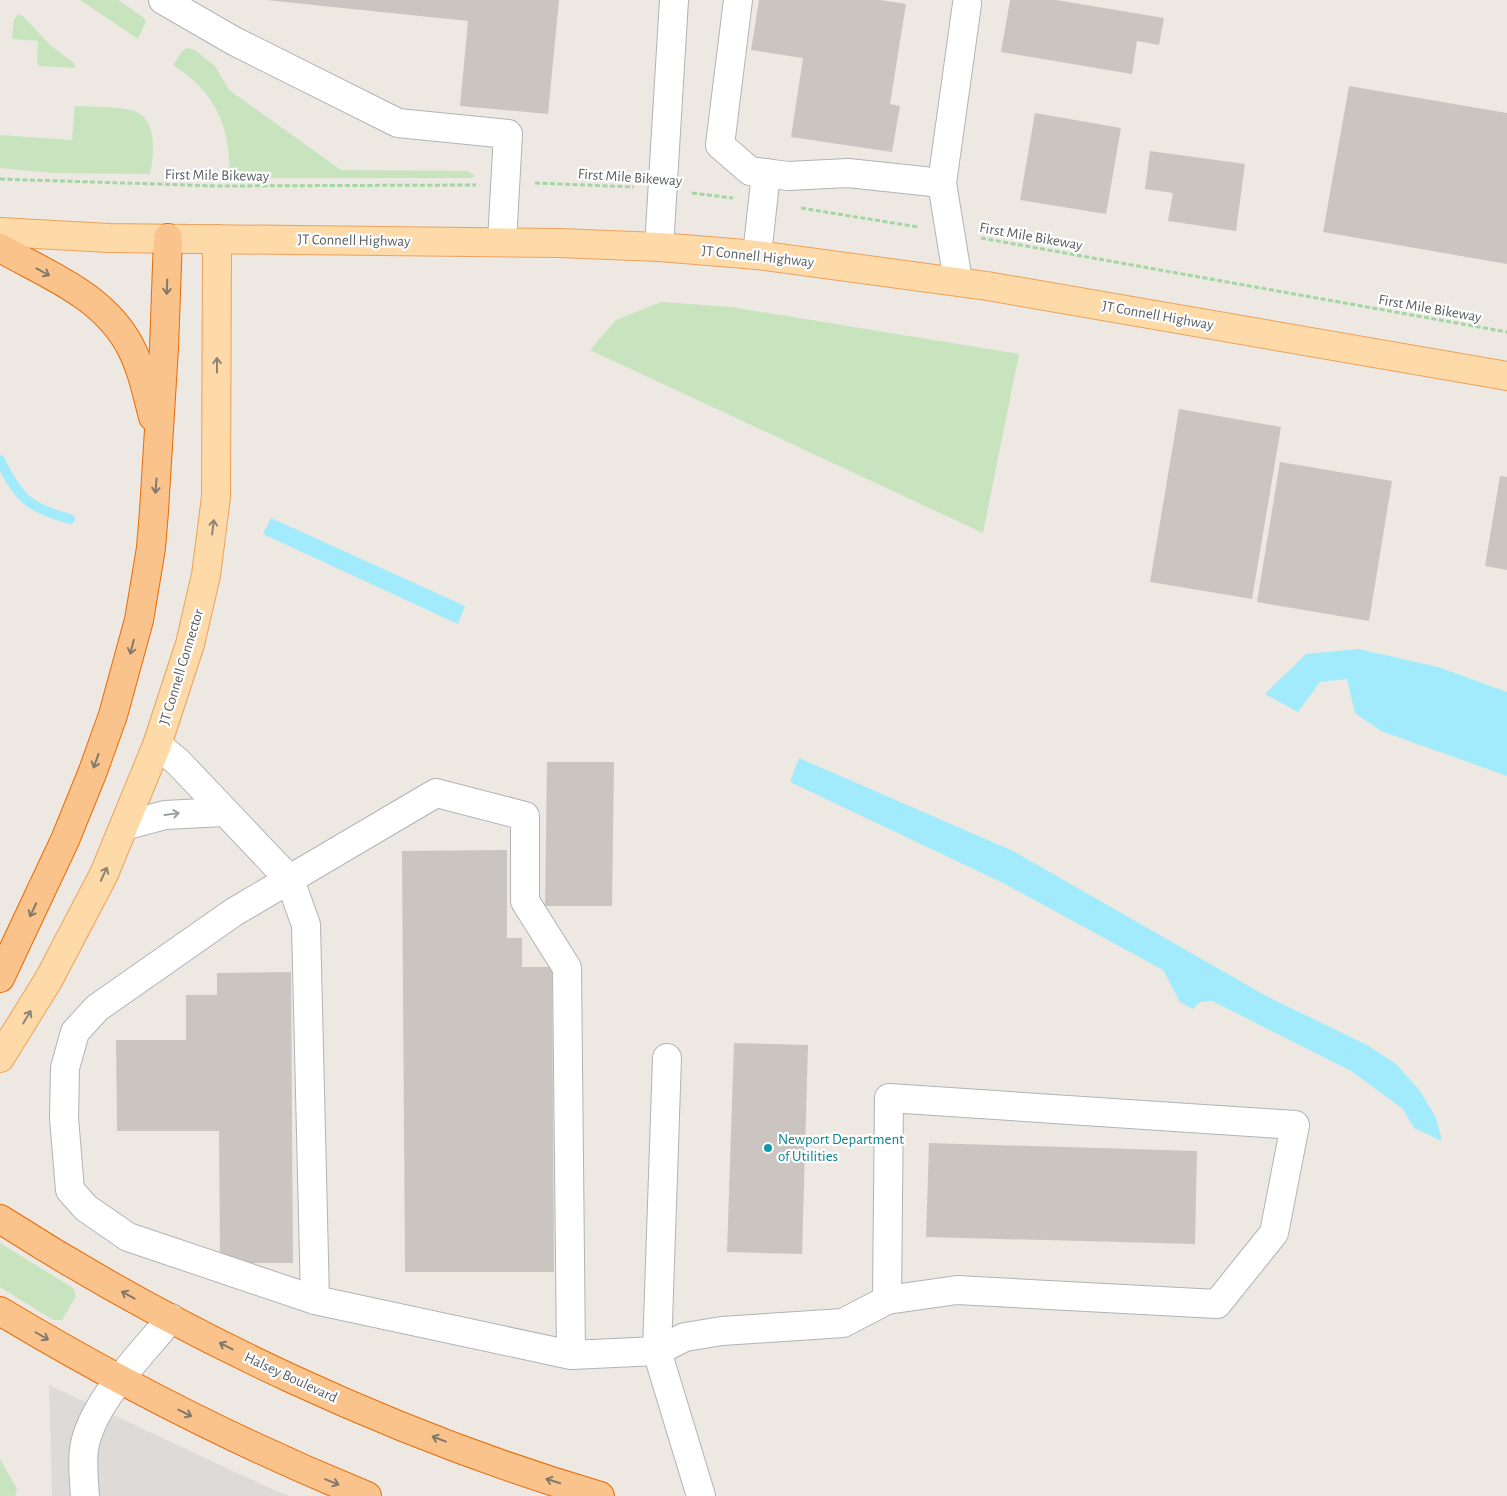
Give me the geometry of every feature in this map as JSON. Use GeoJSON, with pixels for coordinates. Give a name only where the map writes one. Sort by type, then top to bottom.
{"type":"FeatureCollection","features":[{"type":"Feature","properties":{"kind":"highway"},"geometry":{"type":"LineString","coordinates":[[0,978],[65,840],[113,715],[131,651],[145,586],[154,520],[168,238]]}},
{"type":"Feature","properties":{"kind":"highway"},"geometry":{"type":"LineString","coordinates":[[0,248],[85,296],[110,316],[132,349],[158,438]]}},
{"type":"Feature","properties":{"kind":"highway","name":"Halsey Boulevard"},"geometry":{"type":"LineString","coordinates":[[0,1218],[105,1282],[171,1318],[281,1373],[374,1414],[492,1460],[600,1496]]}},
{"type":"Feature","properties":{"kind":"highway"},"geometry":{"type":"LineString","coordinates":[[0,1311],[120,1380],[267,1453],[367,1496]]}},
{"type":"Feature","properties":{"kind":"main road","name":"JT Connell Highway"},"geometry":{"type":"LineString","coordinates":[[0,232],[84,238],[502,242],[659,247],[757,255],[958,281],[1507,376]]}},
{"type":"Feature","properties":{"kind":"main road","name":"JT Connell Connector"},"geometry":{"type":"LineString","coordinates":[[0,1058],[35,1002],[79,924],[124,826],[157,745],[190,644],[206,576],[212,533],[217,457],[217,238]]}},
{"type":"Feature","properties":{"kind":"lane"},"geometry":{"type":"LineString","coordinates":[[163,0],[234,41],[398,122],[508,134],[502,242]]}},
{"type":"Feature","properties":{"kind":"lane"},"geometry":{"type":"LineString","coordinates":[[659,247],[674,0]]}},
{"type":"Feature","properties":{"kind":"lane"},"geometry":{"type":"LineString","coordinates":[[738,0],[720,145],[750,171],[788,176],[848,173],[942,184]]}},
{"type":"Feature","properties":{"kind":"lane"},"geometry":{"type":"LineString","coordinates":[[958,281],[942,184],[967,4]]}},
{"type":"Feature","properties":{"kind":"lane"},"geometry":{"type":"LineString","coordinates":[[757,255],[766,173]]}},
{"type":"Feature","properties":{"kind":"lane"},"geometry":{"type":"LineString","coordinates":[[157,745],[178,762],[223,812],[290,880],[306,925],[315,1300]]}},
{"type":"Feature","properties":{"kind":"lane"},"geometry":{"type":"LineString","coordinates":[[571,1355],[567,968],[525,901],[524,816],[436,793],[234,912],[97,1008],[75,1032],[65,1068],[64,1118],[70,1190],[86,1208],[128,1237],[315,1300],[571,1355],[657,1351],[685,1337],[722,1331],[843,1323],[887,1300],[957,1290],[1217,1304],[1274,1233],[1296,1125],[889,1098],[887,1300]]}},
{"type":"Feature","properties":{"kind":"lane"},"geometry":{"type":"LineString","coordinates":[[124,826],[165,815],[223,812]]}},
{"type":"Feature","properties":{"kind":"lane"},"geometry":{"type":"LineString","coordinates":[[667,1058],[657,1351],[701,1496]]}},
{"type":"Feature","properties":{"kind":"lane"},"geometry":{"type":"LineString","coordinates":[[85,1496],[84,1450],[89,1429],[99,1408],[171,1318]]}},
{"type":"Feature","properties":{"kind":"path","name":"First Mile Bikeway"},"geometry":{"type":"LineString","coordinates":[[0,178],[60,182],[216,186],[464,186]]}},
{"type":"Feature","properties":{"kind":"path","name":"First Mile Bikeway"},"geometry":{"type":"LineString","coordinates":[[549,182],[663,190],[763,202],[951,233],[1507,332]]}},
{"type":"Feature","properties":{"kind":"shaded area"},"geometry":{"type":"Polygon","coordinates":[[[49,1385],[265,1486],[289,1496],[52,1496],[49,1385]]]}},
{"type":"Feature","properties":{"kind":"green space"},"geometry":{"type":"Polygon","coordinates":[[[80,0],[118,0],[146,21],[138,39],[80,0]]]}},
{"type":"Feature","properties":{"kind":"green space"},"geometry":{"type":"Polygon","coordinates":[[[18,14],[23,16],[51,46],[74,63],[75,68],[39,66],[37,62],[38,41],[12,39],[14,19],[18,14]]]}},
{"type":"Feature","properties":{"kind":"green space"},"geometry":{"type":"Polygon","coordinates":[[[187,48],[195,50],[215,66],[229,90],[341,170],[468,171],[475,176],[471,178],[230,178],[227,142],[224,127],[218,113],[200,88],[173,65],[182,51],[187,48]]]}},
{"type":"Feature","properties":{"kind":"green space"},"geometry":{"type":"Polygon","coordinates":[[[75,106],[120,108],[142,115],[151,130],[153,158],[150,174],[52,173],[0,168],[0,135],[72,140],[75,106]]]}},
{"type":"Feature","properties":{"kind":"green space"},"geometry":{"type":"Polygon","coordinates":[[[661,302],[731,307],[1019,354],[983,533],[590,350],[616,320],[661,302]]]}},
{"type":"Feature","properties":{"kind":"green space"},"geometry":{"type":"Polygon","coordinates":[[[0,1243],[73,1288],[76,1296],[62,1320],[53,1320],[0,1287],[0,1243]]]}},
{"type":"Feature","properties":{"kind":"green space"},"geometry":{"type":"Polygon","coordinates":[[[0,1459],[17,1489],[15,1496],[0,1496],[0,1459]]]}},
{"type":"Feature","properties":{"kind":"water"},"geometry":{"type":"Polygon","coordinates":[[[271,518],[465,606],[458,624],[263,534],[271,518]]]}},
{"type":"Feature","properties":{"kind":"water"},"geometry":{"type":"Polygon","coordinates":[[[1358,649],[1438,667],[1507,692],[1507,776],[1381,731],[1355,713],[1347,679],[1320,682],[1298,712],[1265,694],[1306,654],[1358,649]]]}},
{"type":"Feature","properties":{"kind":"water"},"geometry":{"type":"Polygon","coordinates":[[[799,758],[1013,851],[1268,997],[1367,1045],[1396,1064],[1420,1091],[1436,1118],[1442,1141],[1414,1128],[1403,1109],[1351,1071],[1212,1001],[1200,1002],[1193,1009],[1180,1002],[1163,970],[1003,883],[790,782],[799,758]]]}},
{"type":"Feature","properties":{"kind":"building"},"geometry":{"type":"Polygon","coordinates":[[[266,0],[559,0],[548,114],[460,106],[468,21],[266,0]]]}},
{"type":"Feature","properties":{"kind":"building"},"geometry":{"type":"Polygon","coordinates":[[[759,0],[880,0],[906,4],[890,104],[900,106],[892,152],[791,137],[803,58],[751,50],[759,0]]]}},
{"type":"Feature","properties":{"kind":"building"},"geometry":{"type":"Polygon","coordinates":[[[1010,0],[1056,0],[1164,18],[1159,45],[1137,41],[1132,74],[1001,52],[1010,0]]]}},
{"type":"Feature","properties":{"kind":"building"},"geometry":{"type":"Polygon","coordinates":[[[1349,86],[1507,113],[1507,264],[1323,232],[1349,86]]]}},
{"type":"Feature","properties":{"kind":"building"},"geometry":{"type":"Polygon","coordinates":[[[1035,113],[1121,128],[1106,214],[1020,200],[1035,113]]]}},
{"type":"Feature","properties":{"kind":"building"},"geometry":{"type":"Polygon","coordinates":[[[1150,151],[1245,164],[1236,231],[1168,221],[1173,193],[1145,189],[1150,151]]]}},
{"type":"Feature","properties":{"kind":"building"},"geometry":{"type":"Polygon","coordinates":[[[1179,409],[1281,427],[1252,599],[1150,582],[1179,409]]]}},
{"type":"Feature","properties":{"kind":"building"},"geometry":{"type":"Polygon","coordinates":[[[1280,462],[1392,481],[1369,621],[1257,602],[1280,462]]]}},
{"type":"Feature","properties":{"kind":"building"},"geometry":{"type":"Polygon","coordinates":[[[1500,476],[1507,477],[1507,570],[1485,566],[1500,476]]]}},
{"type":"Feature","properties":{"kind":"building"},"geometry":{"type":"Polygon","coordinates":[[[547,762],[614,762],[612,906],[545,906],[547,762]]]}},
{"type":"Feature","properties":{"kind":"building"},"geometry":{"type":"Polygon","coordinates":[[[507,850],[507,938],[522,938],[522,967],[552,967],[554,1272],[405,1272],[402,851],[507,850]]]}},
{"type":"Feature","properties":{"kind":"building"},"geometry":{"type":"Polygon","coordinates":[[[291,972],[293,1263],[220,1263],[219,1131],[117,1131],[116,1040],[186,1040],[186,995],[217,995],[217,973],[291,972]]]}},
{"type":"Feature","properties":{"kind":"building","name":"Newport Department of Utilities"},"geometry":{"type":"Polygon","coordinates":[[[734,1043],[808,1045],[802,1254],[727,1252],[734,1043]]]}},
{"type":"Feature","properties":{"kind":"building"},"geometry":{"type":"Polygon","coordinates":[[[929,1143],[1197,1151],[1195,1244],[926,1237],[929,1143]]]}},
{"type":"Feature","properties":{"kind":"waterway"},"geometry":{"type":"LineString","coordinates":[[0,460],[13,484],[27,500],[44,511],[70,519]]}},
{"type":"Feature","properties":{"kind":"place","name":"Newport Department of Utilities"},"geometry":{"type":"Point","coordinates":[768,1148]}}]}
